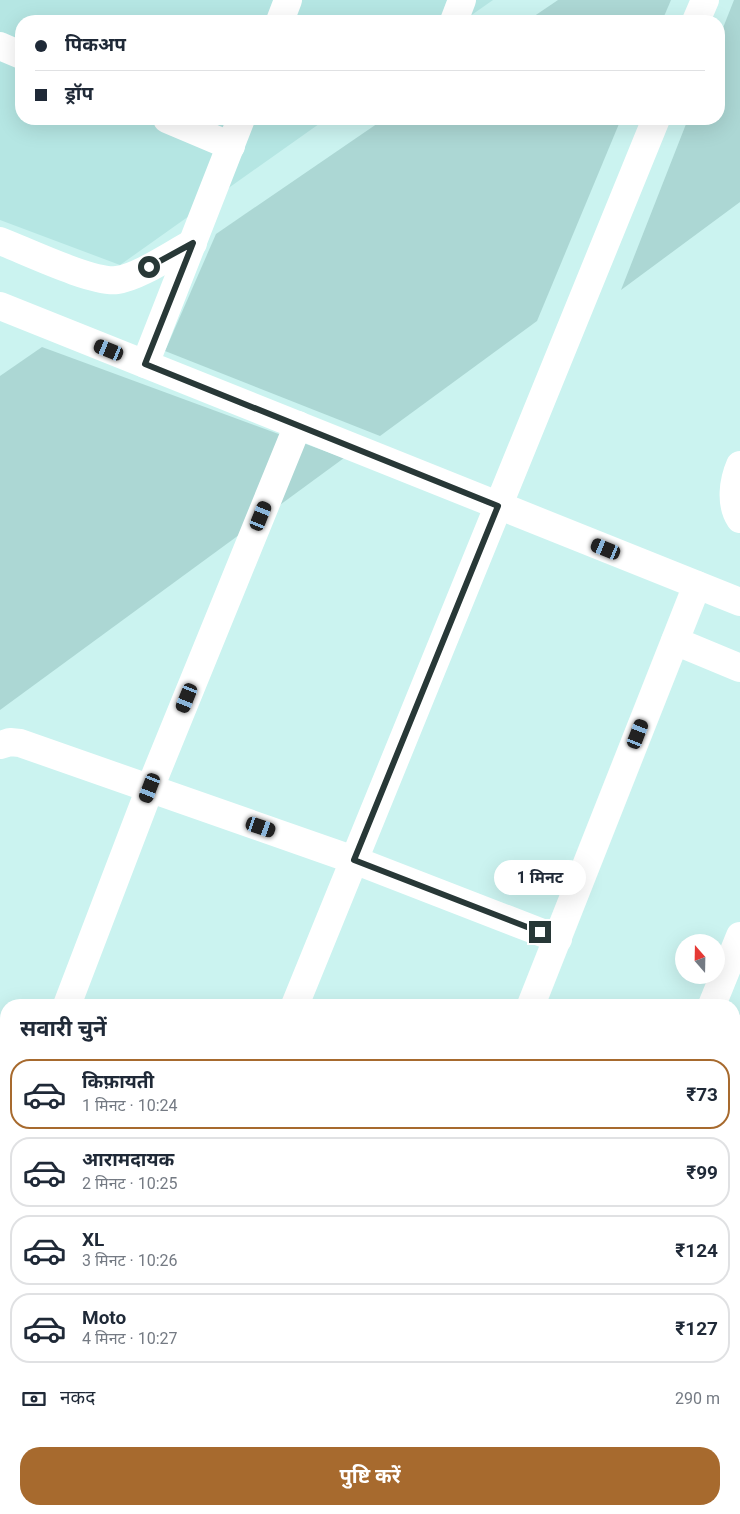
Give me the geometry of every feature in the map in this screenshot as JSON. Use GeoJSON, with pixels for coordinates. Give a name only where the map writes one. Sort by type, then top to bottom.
{"type":"FeatureCollection","features":[{"type":"Feature","properties":{"kind":"street"},"geometry":{"type":"LineString","coordinates":[[282,15],[288,0]]}},
{"type":"Feature","properties":{"kind":"street"},"geometry":{"type":"LineString","coordinates":[[456,15],[462,0]]}},
{"type":"Feature","properties":{"kind":"street"},"geometry":{"type":"LineString","coordinates":[[699,15],[705,0]]}},
{"type":"Feature","properties":{"kind":"street"},"geometry":{"type":"LineString","coordinates":[[0,46],[15,52]]}},
{"type":"Feature","properties":{"kind":"street"},"geometry":{"type":"LineString","coordinates":[[181,125],[231,146]]}},
{"type":"Feature","properties":{"kind":"street"},"geometry":{"type":"LineString","coordinates":[[145,364],[240,125]]}},
{"type":"Feature","properties":{"kind":"street"},"geometry":{"type":"LineString","coordinates":[[297,999],[654,125]]}},
{"type":"Feature","properties":{"kind":"street"},"geometry":{"type":"LineString","coordinates":[[0,241],[86,275],[117,280],[134,275],[193,243]]}},
{"type":"Feature","properties":{"kind":"street"},"geometry":{"type":"LineString","coordinates":[[0,306],[740,602]]}},
{"type":"Feature","properties":{"kind":"street"},"geometry":{"type":"LineString","coordinates":[[69,999],[150,788],[298,425]]}},
{"type":"Feature","properties":{"kind":"street"},"geometry":{"type":"LineString","coordinates":[[740,465],[736,475],[734,493],[736,514],[740,519]]}},
{"type":"Feature","properties":{"kind":"street"},"geometry":{"type":"LineString","coordinates":[[534,999],[697,585]]}},
{"type":"Feature","properties":{"kind":"street"},"geometry":{"type":"LineString","coordinates":[[674,642],[740,668]]}},
{"type":"Feature","properties":{"kind":"street"},"geometry":{"type":"LineString","coordinates":[[0,745],[10,742],[20,743],[150,788],[354,860],[558,939]]}},
{"type":"Feature","properties":{"kind":"street"},"geometry":{"type":"LineString","coordinates":[[714,999],[740,936]]}},
{"type":"Feature","properties":{"kind":"shaded area"},"geometry":{"type":"Polygon","coordinates":[[[0,0],[493,0],[472,15],[15,15],[15,125],[318,125],[120,265],[0,220],[0,0]]]}},
{"type":"Feature","properties":{"kind":"shaded area"},"geometry":{"type":"Polygon","coordinates":[[[558,0],[671,0],[665,15],[536,15],[558,0]]]}},
{"type":"Feature","properties":{"kind":"shaded area"},"geometry":{"type":"Polygon","coordinates":[[[734,0],[740,0],[740,202],[621,290],[686,125],[725,125],[725,23],[734,0]]]}},
{"type":"Feature","properties":{"kind":"shaded area"},"geometry":{"type":"Polygon","coordinates":[[[375,125],[619,125],[537,321],[380,436],[165,351],[216,234],[375,125]]]}},
{"type":"Feature","properties":{"kind":"shaded area"},"geometry":{"type":"Polygon","coordinates":[[[42,347],[344,458],[0,710],[0,376],[42,347]]]}},
{"type":"Feature","properties":{"kind":"route"},"geometry":{"type":"LineString","coordinates":[[149,267],[193,243],[145,364],[498,506],[354,860],[540,932]]}}]}
